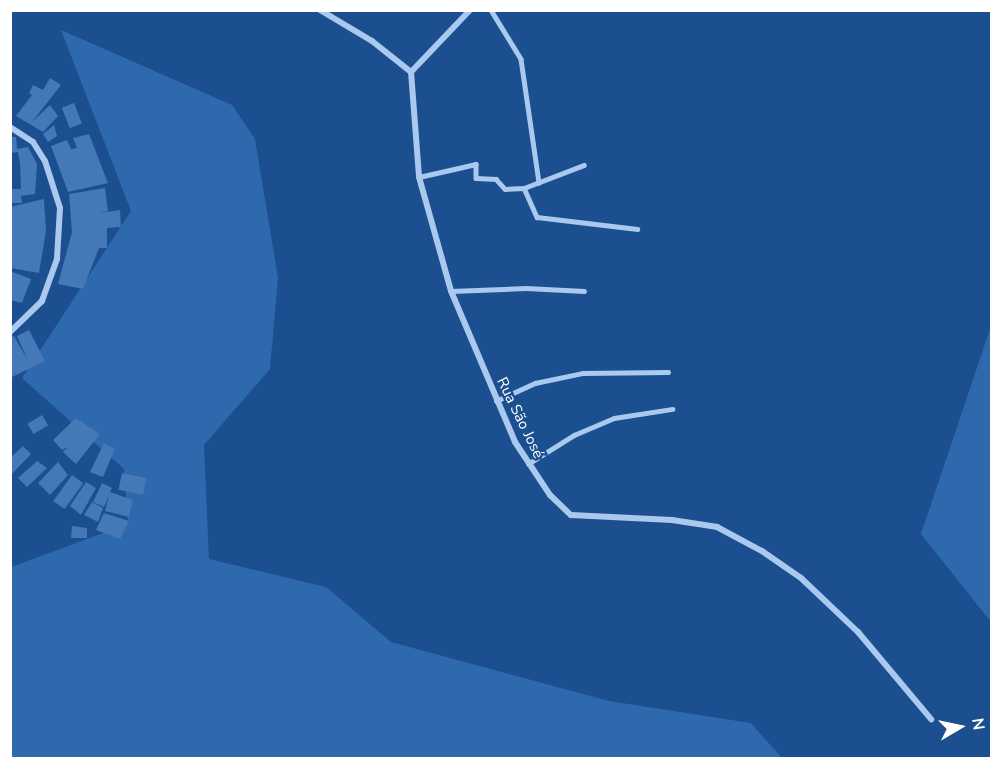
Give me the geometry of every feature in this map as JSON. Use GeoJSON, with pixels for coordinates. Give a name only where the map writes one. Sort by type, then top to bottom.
{"type":"FeatureCollection","features":[{"type":"Feature","properties":{"kind":"street"},"geometry":{"type":"LineString","coordinates":[[320,10],[372,41],[411,72],[470,10]]}},
{"type":"Feature","properties":{"kind":"street","name":"Rua São José"},"geometry":{"type":"LineString","coordinates":[[411,72],[419,177],[451,291],[496,401],[528,464],[550,495],[571,515],[672,520],[717,527],[762,551],[801,578],[852,625],[931,719]]}},
{"type":"Feature","properties":{"kind":"street"},"geometry":{"type":"LineString","coordinates":[[10,127],[33,142],[45,161],[60,208],[57,259],[42,301],[10,332]]}},
{"type":"Feature","properties":{"kind":"lane"},"geometry":{"type":"LineString","coordinates":[[491,10],[521,60],[539,183]]}},
{"type":"Feature","properties":{"kind":"lane"},"geometry":{"type":"LineString","coordinates":[[419,177],[476,164],[476,178],[496,179],[505,189],[524,188],[584,165]]}},
{"type":"Feature","properties":{"kind":"lane"},"geometry":{"type":"LineString","coordinates":[[524,188],[537,217],[637,229]]}},
{"type":"Feature","properties":{"kind":"lane"},"geometry":{"type":"LineString","coordinates":[[451,291],[526,288],[584,291]]}},
{"type":"Feature","properties":{"kind":"lane"},"geometry":{"type":"LineString","coordinates":[[496,401],[535,383],[583,373],[668,372]]}},
{"type":"Feature","properties":{"kind":"lane"},"geometry":{"type":"LineString","coordinates":[[528,464],[574,435],[614,418],[672,409]]}},
{"type":"Feature","properties":{"kind":"shaded area"},"geometry":{"type":"Polygon","coordinates":[[[61,30],[232,105],[255,139],[278,278],[270,369],[204,445],[209,559],[326,587],[391,642],[609,701],[751,723],[782,758],[11,758],[11,567],[128,524],[124,469],[22,378],[131,211],[61,30]]]}},
{"type":"Feature","properties":{"kind":"shaded area"},"geometry":{"type":"Polygon","coordinates":[[[991,326],[991,622],[921,534],[991,326]]]}},
{"type":"Feature","properties":{"kind":"building"},"geometry":{"type":"Polygon","coordinates":[[[50,78],[61,85],[32,122],[50,105],[58,116],[43,132],[16,116],[32,95],[29,93],[33,85],[43,90],[50,78]]]}},
{"type":"Feature","properties":{"kind":"building"},"geometry":{"type":"Polygon","coordinates":[[[74,103],[82,124],[70,128],[62,108],[74,103]]]}},
{"type":"Feature","properties":{"kind":"building"},"geometry":{"type":"Polygon","coordinates":[[[54,125],[57,136],[48,142],[43,134],[54,125]]]}},
{"type":"Feature","properties":{"kind":"building"},"geometry":{"type":"Polygon","coordinates":[[[89,134],[108,183],[68,192],[51,146],[67,140],[71,149],[77,148],[73,138],[89,134]]]}},
{"type":"Feature","properties":{"kind":"building"},"geometry":{"type":"Polygon","coordinates":[[[10,137],[16,137],[17,149],[28,147],[37,164],[35,194],[21,196],[22,203],[10,203],[10,189],[21,189],[18,152],[10,153],[10,137]]]}},
{"type":"Feature","properties":{"kind":"building"},"geometry":{"type":"Polygon","coordinates":[[[105,188],[108,211],[99,213],[120,210],[121,227],[107,228],[107,248],[99,248],[83,289],[58,284],[72,232],[69,194],[105,188]]]}},
{"type":"Feature","properties":{"kind":"building"},"geometry":{"type":"Polygon","coordinates":[[[44,199],[46,231],[39,273],[10,268],[10,207],[44,199]]]}},
{"type":"Feature","properties":{"kind":"building"},"geometry":{"type":"Polygon","coordinates":[[[10,271],[31,279],[22,303],[10,300],[10,271]]]}},
{"type":"Feature","properties":{"kind":"building"},"geometry":{"type":"Polygon","coordinates":[[[29,330],[45,361],[10,378],[10,338],[14,336],[27,359],[17,336],[29,330]]]}},
{"type":"Feature","properties":{"kind":"building"},"geometry":{"type":"Polygon","coordinates":[[[42,415],[48,425],[34,434],[27,424],[42,415]]]}},
{"type":"Feature","properties":{"kind":"building"},"geometry":{"type":"Polygon","coordinates":[[[76,418],[100,434],[76,464],[63,452],[68,447],[62,450],[53,440],[76,418]]]}},
{"type":"Feature","properties":{"kind":"building"},"geometry":{"type":"Polygon","coordinates":[[[104,443],[115,449],[103,477],[90,472],[104,443]]]}},
{"type":"Feature","properties":{"kind":"building"},"geometry":{"type":"Polygon","coordinates":[[[23,446],[31,454],[10,476],[10,458],[23,446]]]}},
{"type":"Feature","properties":{"kind":"building"},"geometry":{"type":"Polygon","coordinates":[[[37,461],[47,468],[27,487],[18,478],[37,461]]]}},
{"type":"Feature","properties":{"kind":"building"},"geometry":{"type":"Polygon","coordinates":[[[58,462],[68,475],[50,495],[38,483],[58,462]]]}},
{"type":"Feature","properties":{"kind":"building"},"geometry":{"type":"Polygon","coordinates":[[[122,473],[146,478],[143,495],[118,490],[122,473]]]}},
{"type":"Feature","properties":{"kind":"building"},"geometry":{"type":"Polygon","coordinates":[[[72,475],[83,483],[65,509],[53,501],[72,475]]]}},
{"type":"Feature","properties":{"kind":"building"},"geometry":{"type":"Polygon","coordinates":[[[86,482],[96,488],[81,515],[70,506],[86,482]]]}},
{"type":"Feature","properties":{"kind":"building"},"geometry":{"type":"Polygon","coordinates":[[[102,483],[112,488],[110,492],[133,500],[129,517],[105,511],[109,496],[104,507],[93,502],[102,483]]]}},
{"type":"Feature","properties":{"kind":"building"},"geometry":{"type":"Polygon","coordinates":[[[92,502],[103,508],[98,522],[84,515],[92,502]]]}},
{"type":"Feature","properties":{"kind":"building"},"geometry":{"type":"Polygon","coordinates":[[[104,513],[129,521],[120,539],[96,530],[104,513]]]}},
{"type":"Feature","properties":{"kind":"building"},"geometry":{"type":"Polygon","coordinates":[[[72,526],[87,528],[87,538],[71,538],[72,526]]]}}]}
